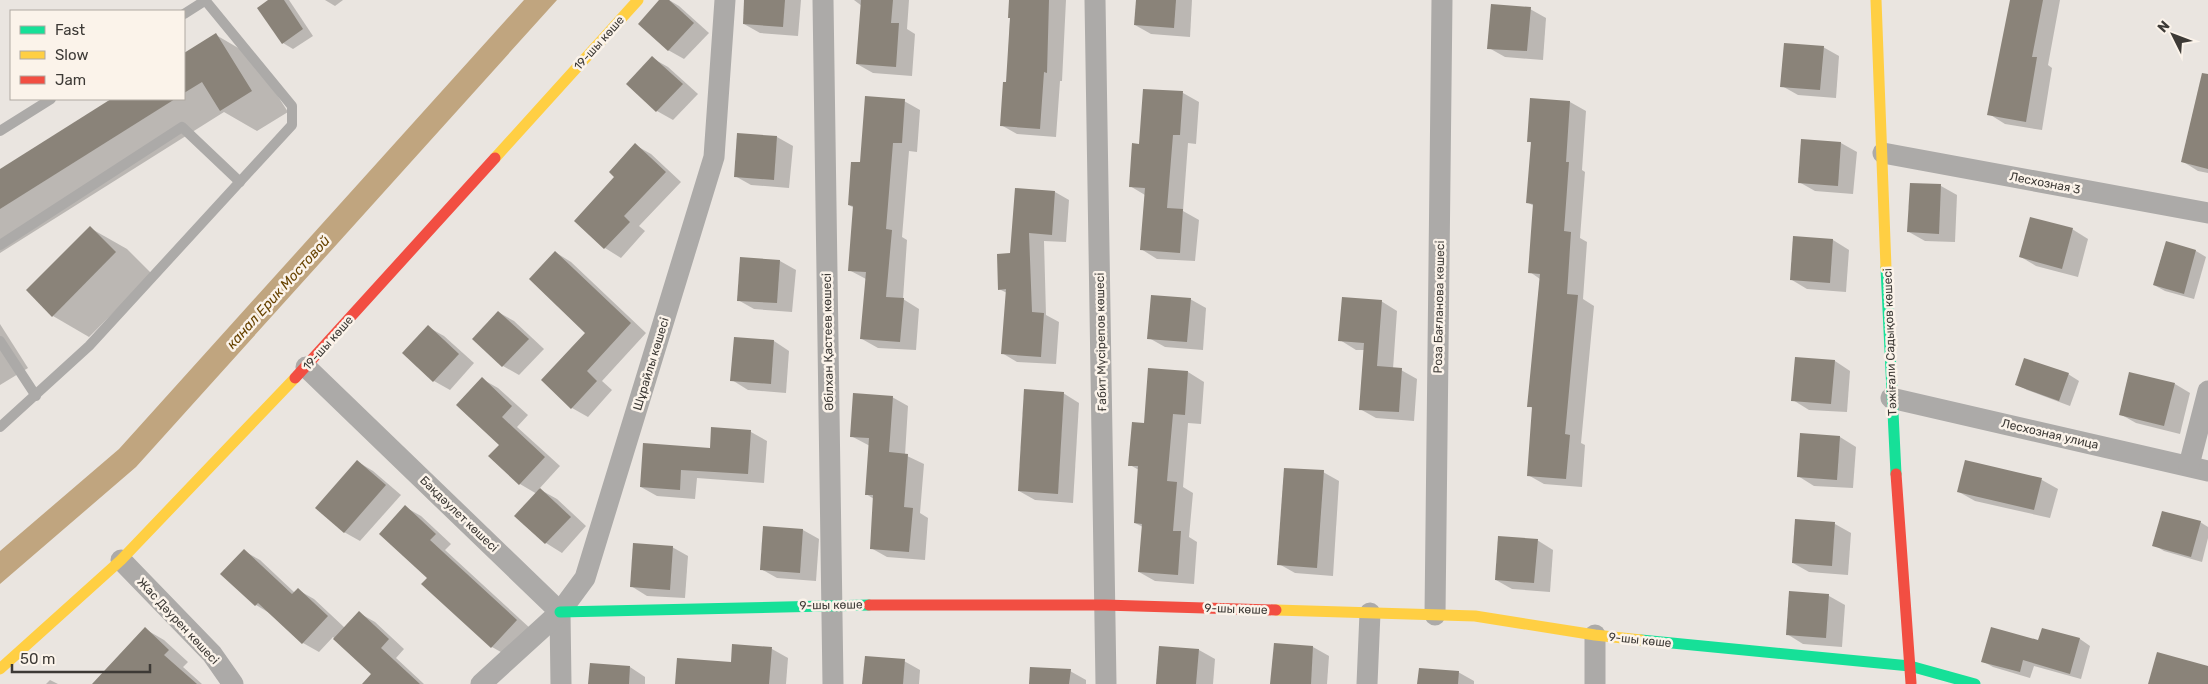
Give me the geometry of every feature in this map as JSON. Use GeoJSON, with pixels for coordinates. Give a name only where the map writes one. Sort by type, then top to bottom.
{"type":"FeatureCollection","features":[{"type":"Feature","properties":{"kind":"street","name":"19-шы көше"},"geometry":{"type":"LineString","coordinates":[[0,669],[121,560],[306,367],[638,0]]}},
{"type":"Feature","properties":{"kind":"street","name":"Шұрайлы көшесі"},"geometry":{"type":"LineString","coordinates":[[481,684],[560,612],[585,578],[714,157],[725,0]]}},
{"type":"Feature","properties":{"kind":"street","name":"Әбілхан Қастеев көшесi"},"geometry":{"type":"LineString","coordinates":[[824,0],[833,684]]}},
{"type":"Feature","properties":{"kind":"street","name":"Ғабит Мүсірепов көшесi"},"geometry":{"type":"LineString","coordinates":[[1095,0],[1106,684]]}},
{"type":"Feature","properties":{"kind":"street","name":"Роза Бағланова көшесi"},"geometry":{"type":"LineString","coordinates":[[1435,615],[1442,0]]}},
{"type":"Feature","properties":{"kind":"street","name":"Тәжіғали Садықов көшесі"},"geometry":{"type":"LineString","coordinates":[[1876,0],[1891,398],[1911,684]]}},
{"type":"Feature","properties":{"kind":"street","name":"Лесхозная 3"},"geometry":{"type":"LineString","coordinates":[[1883,152],[2208,213]]}},
{"type":"Feature","properties":{"kind":"street","name":"Бақдәулет көшесi"},"geometry":{"type":"LineString","coordinates":[[306,367],[560,612]]}},
{"type":"Feature","properties":{"kind":"street"},"geometry":{"type":"LineString","coordinates":[[2198,468],[2208,391]]}},
{"type":"Feature","properties":{"kind":"street","name":"Лесхозная улица"},"geometry":{"type":"LineString","coordinates":[[1891,398],[2198,468]]}},
{"type":"Feature","properties":{"kind":"street","name":"Жас Дәурен көшесі"},"geometry":{"type":"LineString","coordinates":[[121,560],[212,654],[233,684]]}},
{"type":"Feature","properties":{"kind":"street","name":"9-шы көше"},"geometry":{"type":"LineString","coordinates":[[560,612],[832,605],[1104,604],[1475,616],[1596,635],[1910,666],[1975,684]]}},
{"type":"Feature","properties":{"kind":"street"},"geometry":{"type":"LineString","coordinates":[[560,612],[561,684]]}},
{"type":"Feature","properties":{"kind":"street"},"geometry":{"type":"LineString","coordinates":[[1367,684],[1370,613]]}},
{"type":"Feature","properties":{"kind":"street"},"geometry":{"type":"LineString","coordinates":[[1595,684],[1596,635]]}},
{"type":"Feature","properties":{"kind":"lane"},"geometry":{"type":"LineString","coordinates":[[0,427],[89,346],[292,125],[292,106],[206,0],[185,13]]}},
{"type":"Feature","properties":{"kind":"lane"},"geometry":{"type":"LineString","coordinates":[[0,132],[49,100]]}},
{"type":"Feature","properties":{"kind":"lane"},"geometry":{"type":"LineString","coordinates":[[0,245],[182,126],[240,182]]}},
{"type":"Feature","properties":{"kind":"lane"},"geometry":{"type":"LineString","coordinates":[[0,341],[36,396]]}},
{"type":"Feature","properties":{"kind":"water","name":"канал Ерик Мостовой"},"geometry":{"type":"Polygon","coordinates":[[[524,0],[557,0],[136,467],[0,584],[0,551],[119,449],[524,0]]]}},
{"type":"Feature","properties":{"kind":"building"},"geometry":{"type":"Polygon","coordinates":[[[268,0],[284,0],[303,29],[282,44],[257,8],[268,0]]]}},
{"type":"Feature","properties":{"kind":"building"},"geometry":{"type":"Polygon","coordinates":[[[659,0],[669,0],[694,23],[668,51],[638,24],[659,0]]]}},
{"type":"Feature","properties":{"kind":"building"},"geometry":{"type":"Polygon","coordinates":[[[744,0],[785,0],[783,27],[743,24],[744,0]]]}},
{"type":"Feature","properties":{"kind":"building"},"geometry":{"type":"Polygon","coordinates":[[[861,0],[893,0],[891,23],[899,23],[896,67],[856,64],[861,0]]]}},
{"type":"Feature","properties":{"kind":"building"},"geometry":{"type":"Polygon","coordinates":[[[1009,0],[1049,0],[1047,73],[1044,72],[1040,129],[1000,126],[1003,82],[1006,82],[1010,18],[1008,18],[1009,0]]]}},
{"type":"Feature","properties":{"kind":"building"},"geometry":{"type":"Polygon","coordinates":[[[1136,0],[1176,0],[1174,28],[1134,25],[1136,0]]]}},
{"type":"Feature","properties":{"kind":"building"},"geometry":{"type":"Polygon","coordinates":[[[2010,0],[2043,0],[2032,57],[2037,57],[2026,122],[1987,115],[2010,0]]]}},
{"type":"Feature","properties":{"kind":"building"},"geometry":{"type":"Polygon","coordinates":[[[1491,4],[1531,7],[1527,51],[1487,49],[1491,4]]]}},
{"type":"Feature","properties":{"kind":"building"},"geometry":{"type":"Polygon","coordinates":[[[216,33],[252,91],[220,111],[202,82],[185,92],[185,52],[216,33]]]}},
{"type":"Feature","properties":{"kind":"building"},"geometry":{"type":"Polygon","coordinates":[[[1784,43],[1824,46],[1820,90],[1780,87],[1784,43]]]}},
{"type":"Feature","properties":{"kind":"building"},"geometry":{"type":"Polygon","coordinates":[[[652,56],[683,84],[656,112],[626,84],[652,56]]]}},
{"type":"Feature","properties":{"kind":"building"},"geometry":{"type":"Polygon","coordinates":[[[2202,73],[2208,74],[2208,169],[2181,162],[2202,73]]]}},
{"type":"Feature","properties":{"kind":"building"},"geometry":{"type":"Polygon","coordinates":[[[1143,89],[1183,91],[1180,135],[1173,135],[1167,208],[1183,209],[1180,253],[1140,250],[1145,188],[1129,187],[1132,143],[1139,144],[1143,89]]]}},
{"type":"Feature","properties":{"kind":"building"},"geometry":{"type":"Polygon","coordinates":[[[865,96],[905,99],[902,143],[893,143],[886,229],[892,230],[886,297],[904,298],[900,342],[860,339],[866,272],[848,271],[853,206],[848,205],[851,162],[860,162],[865,96]]]}},
{"type":"Feature","properties":{"kind":"building"},"geometry":{"type":"Polygon","coordinates":[[[1530,98],[1570,101],[1566,162],[1569,162],[1564,231],[1571,232],[1567,294],[1578,295],[1565,434],[1570,435],[1566,479],[1527,476],[1532,407],[1527,407],[1540,274],[1528,273],[1533,204],[1526,203],[1531,142],[1527,142],[1530,98]]]}},
{"type":"Feature","properties":{"kind":"building"},"geometry":{"type":"Polygon","coordinates":[[[109,100],[173,100],[0,209],[0,169],[109,100]]]}},
{"type":"Feature","properties":{"kind":"building"},"geometry":{"type":"Polygon","coordinates":[[[737,133],[777,136],[774,180],[734,177],[737,133]]]}},
{"type":"Feature","properties":{"kind":"building"},"geometry":{"type":"Polygon","coordinates":[[[1801,139],[1841,142],[1838,186],[1798,183],[1801,139]]]}},
{"type":"Feature","properties":{"kind":"building"},"geometry":{"type":"Polygon","coordinates":[[[635,143],[666,172],[624,216],[630,222],[604,249],[574,221],[614,177],[609,172],[635,143]]]}},
{"type":"Feature","properties":{"kind":"building"},"geometry":{"type":"Polygon","coordinates":[[[1910,183],[1941,184],[1939,234],[1907,232],[1910,183]]]}},
{"type":"Feature","properties":{"kind":"building"},"geometry":{"type":"Polygon","coordinates":[[[1015,188],[1055,191],[1052,235],[1029,233],[1032,312],[1044,313],[1041,357],[1001,354],[1006,289],[998,290],[997,254],[1010,253],[1015,188]]]}},
{"type":"Feature","properties":{"kind":"building"},"geometry":{"type":"Polygon","coordinates":[[[2030,217],[2073,228],[2062,269],[2019,257],[2030,217]]]}},
{"type":"Feature","properties":{"kind":"building"},"geometry":{"type":"Polygon","coordinates":[[[90,226],[116,252],[52,317],[26,290],[90,226]]]}},
{"type":"Feature","properties":{"kind":"building"},"geometry":{"type":"Polygon","coordinates":[[[1793,236],[1833,239],[1830,283],[1790,280],[1793,236]]]}},
{"type":"Feature","properties":{"kind":"building"},"geometry":{"type":"Polygon","coordinates":[[[2166,241],[2196,250],[2184,294],[2153,285],[2166,241]]]}},
{"type":"Feature","properties":{"kind":"building"},"geometry":{"type":"Polygon","coordinates":[[[555,251],[631,323],[587,371],[597,381],[571,409],[541,380],[585,333],[529,279],[555,251]]]}},
{"type":"Feature","properties":{"kind":"building"},"geometry":{"type":"Polygon","coordinates":[[[740,257],[780,260],[777,303],[737,301],[740,257]]]}},
{"type":"Feature","properties":{"kind":"building"},"geometry":{"type":"Polygon","coordinates":[[[1151,295],[1191,298],[1187,342],[1147,339],[1151,295]]]}},
{"type":"Feature","properties":{"kind":"building"},"geometry":{"type":"Polygon","coordinates":[[[1342,297],[1382,300],[1377,366],[1402,368],[1399,412],[1359,410],[1364,343],[1338,341],[1342,297]]]}},
{"type":"Feature","properties":{"kind":"building"},"geometry":{"type":"Polygon","coordinates":[[[498,311],[529,339],[502,367],[472,339],[498,311]]]}},
{"type":"Feature","properties":{"kind":"building"},"geometry":{"type":"Polygon","coordinates":[[[428,325],[459,354],[433,382],[402,353],[428,325]]]}},
{"type":"Feature","properties":{"kind":"building"},"geometry":{"type":"Polygon","coordinates":[[[734,337],[774,340],[771,384],[730,381],[734,337]]]}},
{"type":"Feature","properties":{"kind":"building"},"geometry":{"type":"Polygon","coordinates":[[[1795,357],[1835,360],[1831,404],[1791,401],[1795,357]]]}},
{"type":"Feature","properties":{"kind":"building"},"geometry":{"type":"Polygon","coordinates":[[[2024,358],[2069,373],[2059,401],[2015,385],[2024,358]]]}},
{"type":"Feature","properties":{"kind":"building"},"geometry":{"type":"Polygon","coordinates":[[[1148,368],[1188,371],[1185,415],[1173,414],[1167,481],[1177,482],[1173,531],[1181,531],[1178,575],[1138,572],[1142,524],[1134,523],[1138,466],[1128,466],[1132,422],[1144,423],[1148,368]]]}},
{"type":"Feature","properties":{"kind":"building"},"geometry":{"type":"Polygon","coordinates":[[[2129,372],[2175,383],[2164,426],[2119,415],[2129,372]]]}},
{"type":"Feature","properties":{"kind":"building"},"geometry":{"type":"Polygon","coordinates":[[[482,377],[512,406],[502,417],[545,457],[519,485],[488,456],[499,445],[456,405],[482,377]]]}},
{"type":"Feature","properties":{"kind":"building"},"geometry":{"type":"Polygon","coordinates":[[[1024,389],[1064,392],[1058,494],[1018,491],[1024,389]]]}},
{"type":"Feature","properties":{"kind":"building"},"geometry":{"type":"Polygon","coordinates":[[[853,393],[893,396],[889,452],[908,454],[904,507],[913,508],[909,552],[870,549],[873,495],[865,495],[869,438],[850,437],[853,393]]]}},
{"type":"Feature","properties":{"kind":"building"},"geometry":{"type":"Polygon","coordinates":[[[711,427],[751,430],[748,474],[681,470],[680,490],[640,487],[643,443],[710,448],[711,427]]]}},
{"type":"Feature","properties":{"kind":"building"},"geometry":{"type":"Polygon","coordinates":[[[1800,433],[1840,436],[1837,480],[1797,477],[1800,433]]]}},
{"type":"Feature","properties":{"kind":"building"},"geometry":{"type":"Polygon","coordinates":[[[357,460],[386,485],[344,533],[315,508],[357,460]]]}},
{"type":"Feature","properties":{"kind":"building"},"geometry":{"type":"Polygon","coordinates":[[[1965,460],[2042,478],[2034,510],[1957,492],[1965,460]]]}},
{"type":"Feature","properties":{"kind":"building"},"geometry":{"type":"Polygon","coordinates":[[[1284,468],[1324,470],[1317,568],[1277,565],[1284,468]]]}},
{"type":"Feature","properties":{"kind":"building"},"geometry":{"type":"Polygon","coordinates":[[[540,488],[571,517],[545,544],[514,516],[540,488]]]}},
{"type":"Feature","properties":{"kind":"building"},"geometry":{"type":"Polygon","coordinates":[[[405,505],[436,534],[430,540],[517,620],[491,648],[421,584],[427,578],[379,534],[405,505]]]}},
{"type":"Feature","properties":{"kind":"building"},"geometry":{"type":"Polygon","coordinates":[[[2162,511],[2201,521],[2191,557],[2152,546],[2162,511]]]}},
{"type":"Feature","properties":{"kind":"building"},"geometry":{"type":"Polygon","coordinates":[[[1795,519],[1835,522],[1832,566],[1792,563],[1795,519]]]}},
{"type":"Feature","properties":{"kind":"building"},"geometry":{"type":"Polygon","coordinates":[[[763,526],[803,529],[800,573],[760,570],[763,526]]]}},
{"type":"Feature","properties":{"kind":"building"},"geometry":{"type":"Polygon","coordinates":[[[1498,536],[1538,539],[1534,583],[1495,580],[1498,536]]]}},
{"type":"Feature","properties":{"kind":"building"},"geometry":{"type":"Polygon","coordinates":[[[633,543],[673,546],[670,590],[630,587],[633,543]]]}},
{"type":"Feature","properties":{"kind":"building"},"geometry":{"type":"Polygon","coordinates":[[[244,549],[292,594],[298,588],[328,616],[302,644],[258,603],[255,606],[220,574],[244,549]]]}},
{"type":"Feature","properties":{"kind":"building"},"geometry":{"type":"Polygon","coordinates":[[[1789,591],[1829,594],[1826,638],[1786,635],[1789,591]]]}},
{"type":"Feature","properties":{"kind":"building"},"geometry":{"type":"Polygon","coordinates":[[[359,611],[389,639],[381,648],[420,684],[362,684],[371,674],[333,639],[359,611]]]}},
{"type":"Feature","properties":{"kind":"building"},"geometry":{"type":"Polygon","coordinates":[[[145,627],[169,650],[164,655],[197,684],[92,684],[145,627]]]}},
{"type":"Feature","properties":{"kind":"building"},"geometry":{"type":"Polygon","coordinates":[[[1991,627],[2038,640],[2042,628],[2080,638],[2070,674],[2023,660],[2020,672],[1981,662],[1991,627]]]}},
{"type":"Feature","properties":{"kind":"building"},"geometry":{"type":"Polygon","coordinates":[[[1274,643],[1313,646],[1311,684],[1270,684],[1274,643]]]}},
{"type":"Feature","properties":{"kind":"building"},"geometry":{"type":"Polygon","coordinates":[[[732,644],[772,647],[769,684],[675,684],[677,658],[731,662],[732,644]]]}},
{"type":"Feature","properties":{"kind":"building"},"geometry":{"type":"Polygon","coordinates":[[[1159,646],[1199,649],[1196,684],[1156,684],[1159,646]]]}},
{"type":"Feature","properties":{"kind":"building"},"geometry":{"type":"Polygon","coordinates":[[[2157,652],[2208,666],[2208,684],[2148,684],[2157,652]]]}},
{"type":"Feature","properties":{"kind":"building"},"geometry":{"type":"Polygon","coordinates":[[[865,656],[905,659],[903,684],[862,684],[865,656]]]}},
{"type":"Feature","properties":{"kind":"building"},"geometry":{"type":"Polygon","coordinates":[[[590,663],[630,666],[629,684],[588,684],[590,663]]]}},
{"type":"Feature","properties":{"kind":"building"},"geometry":{"type":"Polygon","coordinates":[[[1030,667],[1071,669],[1069,684],[1029,684],[1030,667]]]}},
{"type":"Feature","properties":{"kind":"building"},"geometry":{"type":"Polygon","coordinates":[[[1419,668],[1459,671],[1458,684],[1417,684],[1419,668]]]}},
{"type":"Feature","properties":{"kind":"traffic: fast"},"geometry":{"type":"LineString","coordinates":[[1886,268],[1896,474]]}},
{"type":"Feature","properties":{"kind":"traffic: fast"},"geometry":{"type":"LineString","coordinates":[[560,612],[869,605]]}},
{"type":"Feature","properties":{"kind":"traffic: fast"},"geometry":{"type":"LineString","coordinates":[[1641,640],[1910,666],[1975,684]]}},
{"type":"Feature","properties":{"kind":"traffic: slow"},"geometry":{"type":"LineString","coordinates":[[495,158],[638,0]]}},
{"type":"Feature","properties":{"kind":"traffic: slow"},"geometry":{"type":"LineString","coordinates":[[1876,0],[1886,268]]}},
{"type":"Feature","properties":{"kind":"traffic: slow"},"geometry":{"type":"LineString","coordinates":[[0,669],[121,560],[295,378]]}},
{"type":"Feature","properties":{"kind":"traffic: slow"},"geometry":{"type":"LineString","coordinates":[[1276,610],[1475,616],[1595,635],[1641,640]]}},
{"type":"Feature","properties":{"kind":"traffic: jam"},"geometry":{"type":"LineString","coordinates":[[295,378],[495,158]]}},
{"type":"Feature","properties":{"kind":"traffic: jam"},"geometry":{"type":"LineString","coordinates":[[1896,474],[1911,683]]}},
{"type":"Feature","properties":{"kind":"traffic: jam"},"geometry":{"type":"LineString","coordinates":[[869,605],[1104,605],[1276,610]]}}]}
